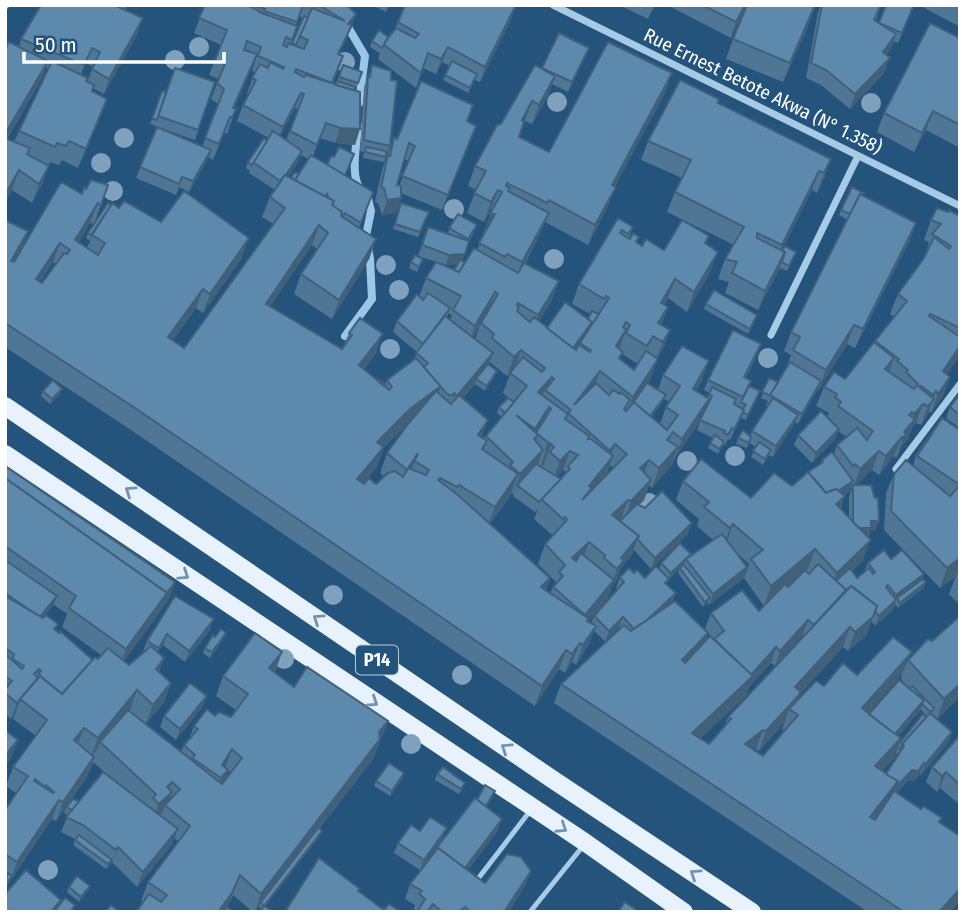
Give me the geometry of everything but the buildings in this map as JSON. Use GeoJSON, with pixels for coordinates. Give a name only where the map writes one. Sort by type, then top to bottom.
{"type":"FeatureCollection","features":[{"type":"Feature","properties":{"kind":"main road","name":"P14"},"geometry":{"type":"LineString","coordinates":[[5,406],[752,912]]}},
{"type":"Feature","properties":{"kind":"main road","name":"P14"},"geometry":{"type":"LineString","coordinates":[[5,454],[586,843],[684,912]]}},
{"type":"Feature","properties":{"kind":"street","name":"Rue Ernest Betote Akwa (N° 1.358)"},"geometry":{"type":"LineString","coordinates":[[553,5],[960,206]]}},
{"type":"Feature","properties":{"kind":"street"},"geometry":{"type":"LineString","coordinates":[[771,335],[858,156]]}},
{"type":"Feature","properties":{"kind":"street"},"geometry":{"type":"LineString","coordinates":[[896,469],[960,384]]}},
{"type":"Feature","properties":{"kind":"lane"},"geometry":{"type":"LineString","coordinates":[[471,887],[532,809]]}},
{"type":"Feature","properties":{"kind":"lane"},"geometry":{"type":"LineString","coordinates":[[530,912],[586,843]]}},
{"type":"Feature","properties":{"kind":"waterway"},"geometry":{"type":"LineString","coordinates":[[335,5],[365,56],[359,103]]}},
{"type":"Feature","properties":{"kind":"waterway"},"geometry":{"type":"LineString","coordinates":[[358,126],[355,164],[358,185]]}},
{"type":"Feature","properties":{"kind":"waterway"},"geometry":{"type":"LineString","coordinates":[[345,336],[372,299],[366,236],[371,211],[368,199]]}}]}
